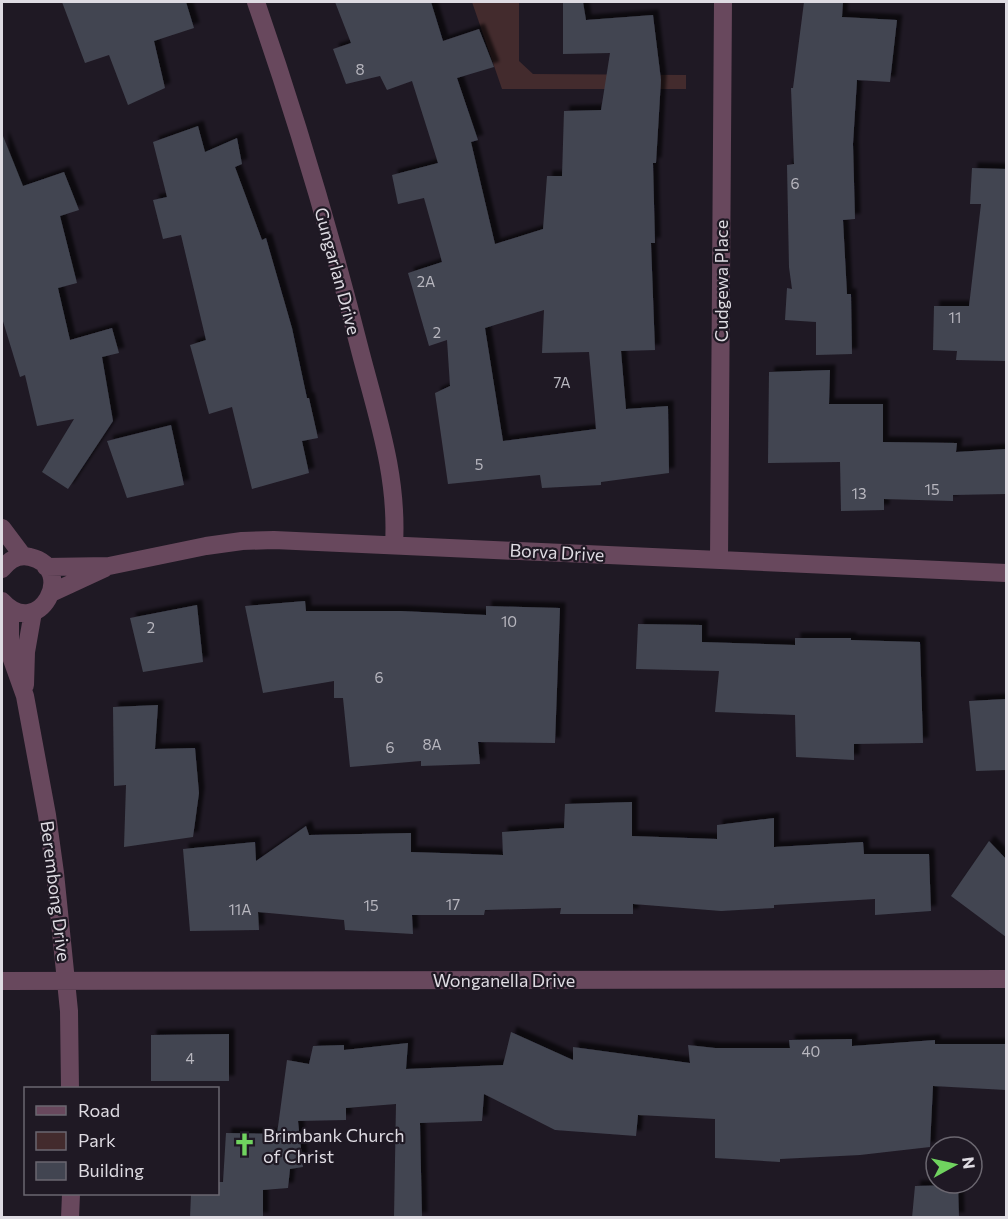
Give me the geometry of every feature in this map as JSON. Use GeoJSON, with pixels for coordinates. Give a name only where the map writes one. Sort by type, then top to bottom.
{"type":"FeatureCollection","features":[{"type":"Feature","properties":{"kind":"street","name":"Gungarlan Drive"},"geometry":{"type":"LineString","coordinates":[[256,2],[307,159],[392,474],[396,517],[394,545]]}},
{"type":"Feature","properties":{"kind":"street","name":"Cudgewa Place"},"geometry":{"type":"LineString","coordinates":[[719,560],[723,2]]}},
{"type":"Feature","properties":{"kind":"street"},"geometry":{"type":"LineString","coordinates":[[2,528],[23,556]]}},
{"type":"Feature","properties":{"kind":"street","name":"Borva Drive"},"geometry":{"type":"LineString","coordinates":[[46,567],[109,566],[206,546],[242,541],[274,540],[1006,573]]}},
{"type":"Feature","properties":{"kind":"street"},"geometry":{"type":"LineString","coordinates":[[2,569],[14,558],[23,556],[32,558],[46,567],[53,584],[44,605],[33,612],[17,612],[6,605]]}},
{"type":"Feature","properties":{"kind":"street","name":"Borva Drive"},"geometry":{"type":"LineString","coordinates":[[51,593],[109,566]]}},
{"type":"Feature","properties":{"kind":"street","name":"Berembong Drive"},"geometry":{"type":"LineString","coordinates":[[6,605],[10,654],[25,696],[47,815],[67,981],[70,1087]]}},
{"type":"Feature","properties":{"kind":"street","name":"Berembong Drive"},"geometry":{"type":"LineString","coordinates":[[25,696],[26,652],[33,612]]}},
{"type":"Feature","properties":{"kind":"street","name":"Wonganella Drive"},"geometry":{"type":"LineString","coordinates":[[2,981],[1006,979]]}},
{"type":"Feature","properties":{"kind":"street"},"geometry":{"type":"LineString","coordinates":[[70,1195],[70,1218]]}},
{"type":"Feature","properties":{"kind":"green space"},"geometry":{"type":"Polygon","coordinates":[[[472,2],[519,2],[519,61],[533,74],[686,75],[686,89],[502,89],[472,2]]]}},
{"type":"Feature","properties":{"kind":"building"},"geometry":{"type":"Polygon","coordinates":[[[62,2],[186,2],[194,28],[154,41],[165,88],[128,105],[109,55],[85,63],[62,2]]]}},
{"type":"Feature","properties":{"kind":"building"},"geometry":{"type":"Polygon","coordinates":[[[335,2],[431,2],[443,41],[479,29],[494,67],[457,78],[478,140],[471,142],[495,244],[543,229],[547,176],[562,176],[564,111],[601,110],[610,53],[563,54],[563,2],[583,2],[586,20],[653,15],[661,80],[656,163],[653,163],[655,243],[651,243],[655,350],[621,351],[626,409],[668,406],[669,473],[601,482],[601,485],[542,488],[540,475],[448,484],[435,393],[450,386],[447,340],[429,346],[408,273],[442,262],[424,198],[398,204],[392,175],[438,163],[412,81],[387,90],[380,76],[346,84],[333,49],[351,43],[335,2]],[[544,310],[485,328],[503,441],[596,429],[589,352],[542,353],[544,310]]]}},
{"type":"Feature","properties":{"kind":"building"},"geometry":{"type":"Polygon","coordinates":[[[804,2],[843,2],[842,17],[897,20],[890,82],[857,80],[853,144],[855,219],[843,220],[847,294],[851,294],[852,354],[816,355],[816,322],[785,320],[787,288],[792,289],[789,267],[787,165],[794,164],[791,88],[793,88],[804,2]]]}},
{"type":"Feature","properties":{"kind":"building"},"geometry":{"type":"Polygon","coordinates":[[[198,126],[205,152],[237,138],[242,164],[235,167],[262,240],[266,238],[292,328],[318,438],[302,441],[309,473],[252,489],[232,407],[209,414],[190,345],[206,340],[181,235],[163,239],[153,200],[167,197],[153,142],[198,126]]]}},
{"type":"Feature","properties":{"kind":"building"},"geometry":{"type":"Polygon","coordinates":[[[3,136],[23,186],[64,172],[79,210],[60,216],[77,283],[58,288],[70,340],[112,328],[119,353],[102,357],[113,421],[68,489],[42,472],[74,419],[37,426],[25,375],[20,377],[2,318],[3,136]]]}},
{"type":"Feature","properties":{"kind":"building"},"geometry":{"type":"Polygon","coordinates":[[[972,168],[1006,169],[1006,361],[956,360],[957,351],[933,350],[934,306],[969,306],[981,204],[970,204],[972,168]]]}},
{"type":"Feature","properties":{"kind":"building"},"geometry":{"type":"Polygon","coordinates":[[[830,370],[829,404],[883,404],[883,442],[957,443],[956,452],[1006,449],[1006,494],[953,495],[953,501],[884,499],[884,510],[841,511],[840,462],[768,463],[769,372],[830,370]]]}},
{"type":"Feature","properties":{"kind":"building"},"geometry":{"type":"Polygon","coordinates":[[[171,425],[184,485],[127,498],[107,441],[171,425]]]}},
{"type":"Feature","properties":{"kind":"building"},"geometry":{"type":"Polygon","coordinates":[[[305,601],[306,611],[401,611],[486,615],[486,606],[560,608],[555,743],[478,742],[480,764],[421,766],[421,761],[350,767],[343,698],[334,698],[334,681],[263,693],[245,606],[305,601]]]}},
{"type":"Feature","properties":{"kind":"building"},"geometry":{"type":"Polygon","coordinates":[[[197,605],[203,662],[143,672],[130,618],[197,605]]]}},
{"type":"Feature","properties":{"kind":"building"},"geometry":{"type":"Polygon","coordinates":[[[638,624],[702,625],[702,642],[795,645],[795,638],[851,638],[851,640],[920,642],[923,743],[854,744],[854,760],[796,757],[795,715],[715,712],[719,671],[636,669],[638,624]]]}},
{"type":"Feature","properties":{"kind":"building"},"geometry":{"type":"Polygon","coordinates":[[[1006,699],[1006,770],[976,771],[969,701],[1006,699]]]}},
{"type":"Feature","properties":{"kind":"building"},"geometry":{"type":"Polygon","coordinates":[[[158,705],[155,749],[195,748],[199,793],[193,837],[124,847],[126,785],[114,786],[113,707],[158,705]]]}},
{"type":"Feature","properties":{"kind":"building"},"geometry":{"type":"Polygon","coordinates":[[[632,802],[632,836],[717,839],[717,825],[774,818],[774,847],[863,842],[864,854],[929,854],[931,911],[875,915],[875,899],[774,905],[774,908],[721,911],[633,904],[633,914],[560,914],[561,908],[485,910],[484,915],[412,915],[413,934],[345,930],[344,920],[258,912],[259,930],[190,931],[183,849],[255,842],[256,861],[306,826],[309,835],[411,833],[411,852],[503,855],[502,832],[564,828],[565,804],[632,802]]]}},
{"type":"Feature","properties":{"kind":"building"},"geometry":{"type":"Polygon","coordinates":[[[989,841],[1006,859],[1006,937],[951,896],[989,841]]]}},
{"type":"Feature","properties":{"kind":"building"},"geometry":{"type":"Polygon","coordinates":[[[511,1032],[573,1060],[573,1047],[690,1063],[688,1045],[715,1048],[790,1048],[789,1040],[852,1039],[852,1046],[935,1040],[935,1044],[1006,1044],[1006,1090],[933,1086],[931,1135],[924,1135],[924,1148],[860,1155],[780,1159],[780,1162],[715,1158],[715,1119],[638,1115],[636,1136],[555,1130],[484,1094],[482,1121],[420,1123],[422,1218],[394,1218],[396,1104],[346,1108],[346,1120],[298,1121],[303,1167],[290,1169],[288,1188],[263,1190],[263,1218],[190,1218],[191,1195],[219,1195],[219,1182],[223,1182],[226,1133],[277,1134],[287,1060],[309,1064],[313,1046],[344,1045],[344,1050],[408,1043],[406,1069],[503,1065],[511,1032]]]}},
{"type":"Feature","properties":{"kind":"building"},"geometry":{"type":"Polygon","coordinates":[[[229,1034],[229,1081],[151,1081],[151,1035],[229,1034]]]}},
{"type":"Feature","properties":{"kind":"building"},"geometry":{"type":"Polygon","coordinates":[[[915,1186],[924,1186],[924,1195],[958,1195],[959,1218],[912,1218],[915,1186]]]}},
{"type":"Feature","properties":{"kind":"place","name":"Brimbank Church of Christ"},"geometry":{"type":"Point","coordinates":[245,1145]}}]}
